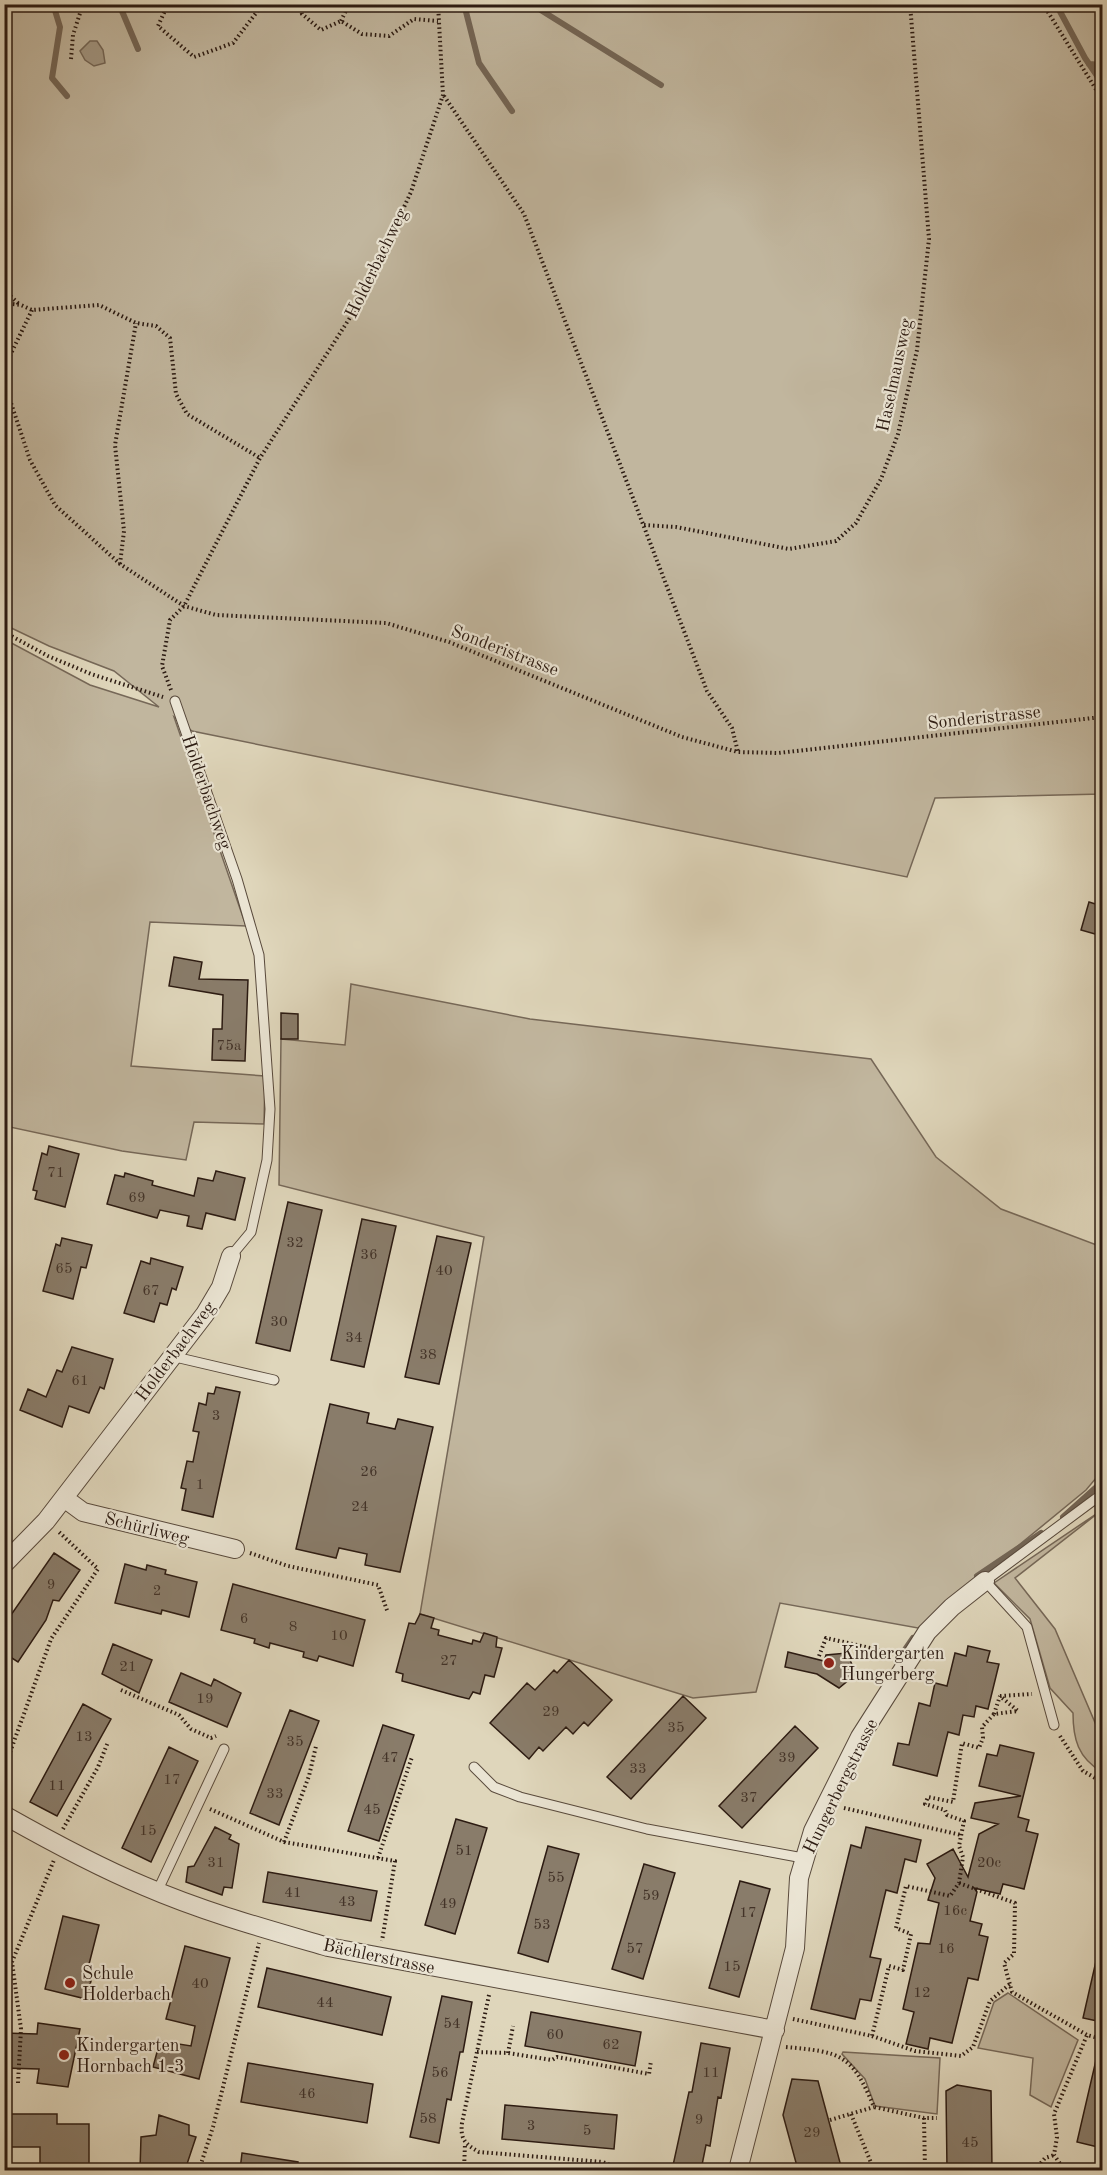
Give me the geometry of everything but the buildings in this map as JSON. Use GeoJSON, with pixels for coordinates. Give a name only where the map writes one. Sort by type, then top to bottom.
{"type":"FeatureCollection","features":[{"type":"Feature","properties":{"kind":"street","name":"Holderbachweg"},"geometry":{"type":"LineString","coordinates":[[4,1564],[34,1535],[64,1498],[205,1314],[221,1287],[231,1256]]}},
{"type":"Feature","properties":{"kind":"street","name":"Schürliweg"},"geometry":{"type":"LineString","coordinates":[[64,1498],[83,1512],[235,1549]]}},
{"type":"Feature","properties":{"kind":"street","name":"Hungerbergstrasse"},"geometry":{"type":"LineString","coordinates":[[738,2170],[782,2032],[795,1948],[799,1878],[803,1858],[826,1804],[860,1737],[927,1632],[952,1607],[985,1581]]}},
{"type":"Feature","properties":{"kind":"street","name":"Bächlerstrasse"},"geometry":{"type":"LineString","coordinates":[[4,1815],[61,1847],[157,1892],[266,1929],[328,1947],[782,2032]]}},
{"type":"Feature","properties":{"kind":"lane","name":"Holderbachweg"},"geometry":{"type":"LineString","coordinates":[[175,701],[237,879],[259,955],[270,1109],[267,1160],[251,1232],[231,1256]]}},
{"type":"Feature","properties":{"kind":"lane"},"geometry":{"type":"LineString","coordinates":[[171,1356],[274,1380]]}},
{"type":"Feature","properties":{"kind":"lane","name":"Hungerbergstrasse"},"geometry":{"type":"LineString","coordinates":[[985,1581],[1102,1494]]}},
{"type":"Feature","properties":{"kind":"lane"},"geometry":{"type":"LineString","coordinates":[[985,1581],[1028,1627],[1053,1725]]}},
{"type":"Feature","properties":{"kind":"lane"},"geometry":{"type":"LineString","coordinates":[[157,1892],[224,1749]]}},
{"type":"Feature","properties":{"kind":"lane"},"geometry":{"type":"LineString","coordinates":[[474,1767],[494,1787],[520,1797],[647,1829],[803,1858]]}},
{"type":"Feature","properties":{"kind":"path"},"geometry":{"type":"LineString","coordinates":[[71,58],[73,35],[83,4]]}},
{"type":"Feature","properties":{"kind":"path"},"geometry":{"type":"LineString","coordinates":[[168,4],[158,26],[194,57],[233,43],[263,4]]}},
{"type":"Feature","properties":{"kind":"path"},"geometry":{"type":"LineString","coordinates":[[300,4],[302,14],[321,30],[341,21],[349,4]]}},
{"type":"Feature","properties":{"kind":"path","name":"Holderbachweg"},"geometry":{"type":"LineString","coordinates":[[175,701],[162,666],[170,620],[184,606],[260,458],[360,302],[411,192],[443,95],[438,4]]}},
{"type":"Feature","properties":{"kind":"path","name":"Haselmausweg"},"geometry":{"type":"LineString","coordinates":[[644,525],[676,527],[789,549],[836,541],[856,523],[881,479],[898,434],[916,350],[929,239],[910,4]]}},
{"type":"Feature","properties":{"kind":"path"},"geometry":{"type":"LineString","coordinates":[[1043,4],[1102,99]]}},
{"type":"Feature","properties":{"kind":"path"},"geometry":{"type":"LineString","coordinates":[[341,21],[362,34],[389,36],[414,20],[438,21]]}},
{"type":"Feature","properties":{"kind":"path"},"geometry":{"type":"LineString","coordinates":[[443,95],[524,214],[707,691],[732,728],[738,752]]}},
{"type":"Feature","properties":{"kind":"path"},"geometry":{"type":"LineString","coordinates":[[4,290],[21,305],[32,310],[99,305],[136,323],[156,326],[170,338],[176,394],[187,414],[260,458]]}},
{"type":"Feature","properties":{"kind":"path"},"geometry":{"type":"LineString","coordinates":[[4,303],[21,305]]}},
{"type":"Feature","properties":{"kind":"path"},"geometry":{"type":"LineString","coordinates":[[4,368],[32,310]]}},
{"type":"Feature","properties":{"kind":"path"},"geometry":{"type":"LineString","coordinates":[[120,564],[124,531],[115,445],[136,323]]}},
{"type":"Feature","properties":{"kind":"path","name":"Sonderistrasse"},"geometry":{"type":"LineString","coordinates":[[4,382],[30,460],[55,505],[120,564],[184,606],[216,615],[386,622],[449,642],[682,737],[738,752],[778,753],[1102,717]]}},
{"type":"Feature","properties":{"kind":"path"},"geometry":{"type":"LineString","coordinates":[[4,632],[92,674],[175,701]]}},
{"type":"Feature","properties":{"kind":"path"},"geometry":{"type":"LineString","coordinates":[[4,1768],[51,1639],[98,1569],[55,1528]]}},
{"type":"Feature","properties":{"kind":"path"},"geometry":{"type":"LineString","coordinates":[[235,1549],[288,1566],[378,1585],[388,1613]]}},
{"type":"Feature","properties":{"kind":"path"},"geometry":{"type":"LineString","coordinates":[[819,1656],[826,1638],[879,1650],[903,1669]]}},
{"type":"Feature","properties":{"kind":"path"},"geometry":{"type":"LineString","coordinates":[[121,1690],[179,1715],[191,1729],[211,1738],[216,1736]]}},
{"type":"Feature","properties":{"kind":"path"},"geometry":{"type":"LineString","coordinates":[[1000,1695],[1043,1692]]}},
{"type":"Feature","properties":{"kind":"path"},"geometry":{"type":"LineString","coordinates":[[994,1714],[1018,1712],[1000,1695]]}},
{"type":"Feature","properties":{"kind":"path"},"geometry":{"type":"LineString","coordinates":[[872,2036],[889,1966],[903,1970],[911,1934],[896,1928],[906,1886],[950,1896],[958,1883],[963,1857],[959,1846],[964,1821],[947,1815],[945,1810],[925,1804],[928,1797],[953,1802],[962,1743],[979,1748],[983,1738],[982,1727],[994,1714],[1000,1695]]}},
{"type":"Feature","properties":{"kind":"path"},"geometry":{"type":"LineString","coordinates":[[1053,1725],[1083,1771],[1102,1782]]}},
{"type":"Feature","properties":{"kind":"path"},"geometry":{"type":"LineString","coordinates":[[59,1835],[86,1791],[108,1742]]}},
{"type":"Feature","properties":{"kind":"path"},"geometry":{"type":"LineString","coordinates":[[284,1842],[309,1776],[316,1746]]}},
{"type":"Feature","properties":{"kind":"path"},"geometry":{"type":"LineString","coordinates":[[378,1858],[412,1757]]}},
{"type":"Feature","properties":{"kind":"path"},"geometry":{"type":"LineString","coordinates":[[840,1807],[962,1835]]}},
{"type":"Feature","properties":{"kind":"path"},"geometry":{"type":"LineString","coordinates":[[207,1808],[284,1842],[395,1861],[383,1936]]}},
{"type":"Feature","properties":{"kind":"path"},"geometry":{"type":"LineString","coordinates":[[18,2083],[21,2030],[12,1962],[54,1860]]}},
{"type":"Feature","properties":{"kind":"path"},"geometry":{"type":"LineString","coordinates":[[958,1883],[1015,1904],[1014,1954],[1004,1963],[1012,1992],[1087,2035],[1102,2039]]}},
{"type":"Feature","properties":{"kind":"path"},"geometry":{"type":"LineString","coordinates":[[199,2170],[219,2106],[259,1942]]}},
{"type":"Feature","properties":{"kind":"path"},"geometry":{"type":"LineString","coordinates":[[4,1959],[12,1962]]}},
{"type":"Feature","properties":{"kind":"path"},"geometry":{"type":"LineString","coordinates":[[782,2032],[872,2036],[915,2050],[961,2056],[973,2047],[990,2001],[1010,1984]]}},
{"type":"Feature","properties":{"kind":"path"},"geometry":{"type":"LineString","coordinates":[[464,2170],[465,2143],[461,2134],[462,2122],[489,1992]]}},
{"type":"Feature","properties":{"kind":"path"},"geometry":{"type":"LineString","coordinates":[[508,2053],[513,2026]]}},
{"type":"Feature","properties":{"kind":"path"},"geometry":{"type":"LineString","coordinates":[[782,2032],[837,2054],[863,2079],[874,2107]]}},
{"type":"Feature","properties":{"kind":"path"},"geometry":{"type":"LineString","coordinates":[[1087,2035],[1054,2114],[1057,2137],[1054,2155],[1061,2165],[1090,2170]]}},
{"type":"Feature","properties":{"kind":"path"},"geometry":{"type":"LineString","coordinates":[[477,2052],[508,2053],[552,2060],[557,2057],[649,2074],[651,2061]]}},
{"type":"Feature","properties":{"kind":"path"},"geometry":{"type":"LineString","coordinates":[[830,2120],[874,2107],[924,2118],[937,2118]]}},
{"type":"Feature","properties":{"kind":"path"},"geometry":{"type":"LineString","coordinates":[[851,2114],[874,2170]]}},
{"type":"Feature","properties":{"kind":"path"},"geometry":{"type":"LineString","coordinates":[[924,2118],[925,2170]]}},
{"type":"Feature","properties":{"kind":"path"},"geometry":{"type":"LineString","coordinates":[[465,2143],[479,2152],[603,2162],[622,2170]]}},
{"type":"Feature","properties":{"kind":"path"},"geometry":{"type":"LineString","coordinates":[[1035,2170],[1044,2158],[1054,2155]]}},
{"type":"Feature","properties":{"kind":"shaded area"},"geometry":{"type":"Polygon","coordinates":[[[5,5],[1102,5],[1102,794],[935,798],[907,877],[192,731],[174,717],[246,926],[150,922],[131,1066],[265,1076],[264,1124],[194,1122],[186,1160],[122,1151],[5,1126],[4,639],[90,685],[159,707],[114,671],[49,646],[5,625],[5,5]]]}},
{"type":"Feature","properties":{"kind":"shaded area"},"geometry":{"type":"Polygon","coordinates":[[[90,41],[97,41],[103,50],[105,63],[94,66],[85,60],[80,51],[90,41]]]}},
{"type":"Feature","properties":{"kind":"shaded area"},"geometry":{"type":"Polygon","coordinates":[[[351,984],[530,1019],[871,1059],[936,1157],[1001,1209],[1102,1247],[1102,1471],[1086,1490],[918,1628],[780,1603],[756,1692],[693,1698],[420,1614],[484,1237],[279,1185],[281,1039],[345,1045],[351,984]]]}},
{"type":"Feature","properties":{"kind":"shaded area"},"geometry":{"type":"Polygon","coordinates":[[[1102,1510],[1015,1578],[1055,1629],[1102,1739],[1102,1772],[1087,1761],[1082,1754],[1074,1731],[1073,1713],[1050,1688],[1030,1619],[994,1583],[1102,1510]]]}},
{"type":"Feature","properties":{"kind":"shaded area"},"geometry":{"type":"Polygon","coordinates":[[[1008,1993],[1078,2040],[1051,2107],[1030,2095],[1033,2058],[978,2048],[994,2002],[1008,1993]]]}},
{"type":"Feature","properties":{"kind":"shaded area"},"geometry":{"type":"Polygon","coordinates":[[[843,2052],[940,2058],[937,2114],[875,2106],[865,2079],[842,2054],[843,2052]]]}},
{"type":"Feature","properties":{"kind":"waterway"},"geometry":{"type":"LineString","coordinates":[[53,4],[60,27],[52,78],[67,96]]}},
{"type":"Feature","properties":{"kind":"waterway"},"geometry":{"type":"LineString","coordinates":[[119,4],[138,49]]}},
{"type":"Feature","properties":{"kind":"waterway"},"geometry":{"type":"LineString","coordinates":[[464,4],[479,63],[512,111]]}},
{"type":"Feature","properties":{"kind":"waterway"},"geometry":{"type":"LineString","coordinates":[[531,4],[661,85]]}},
{"type":"Feature","properties":{"kind":"waterway"},"geometry":{"type":"LineString","coordinates":[[1056,4],[1085,58],[1102,83]]}},
{"type":"Feature","properties":{"kind":"waterway"},"geometry":{"type":"LineString","coordinates":[[1089,64],[1102,65]]}},
{"type":"Feature","properties":{"kind":"waterway"},"geometry":{"type":"LineString","coordinates":[[1063,1517],[1102,1482]]}},
{"type":"Feature","properties":{"kind":"waterway"},"geometry":{"type":"LineString","coordinates":[[977,1576],[1041,1533]]}},
{"type":"Feature","properties":{"kind":"waterway"},"geometry":{"type":"LineString","coordinates":[[902,1654],[913,1638]]}},
{"type":"Feature","properties":{"kind":"place","name":"Kindergarten Hungerberg"},"geometry":{"type":"Point","coordinates":[829,1663]}},
{"type":"Feature","properties":{"kind":"place","name":"Schule Holderbach"},"geometry":{"type":"Point","coordinates":[70,1983]}},
{"type":"Feature","properties":{"kind":"place","name":"Kindergarten Hornbach 1-3"},"geometry":{"type":"Point","coordinates":[64,2055]}}]}
